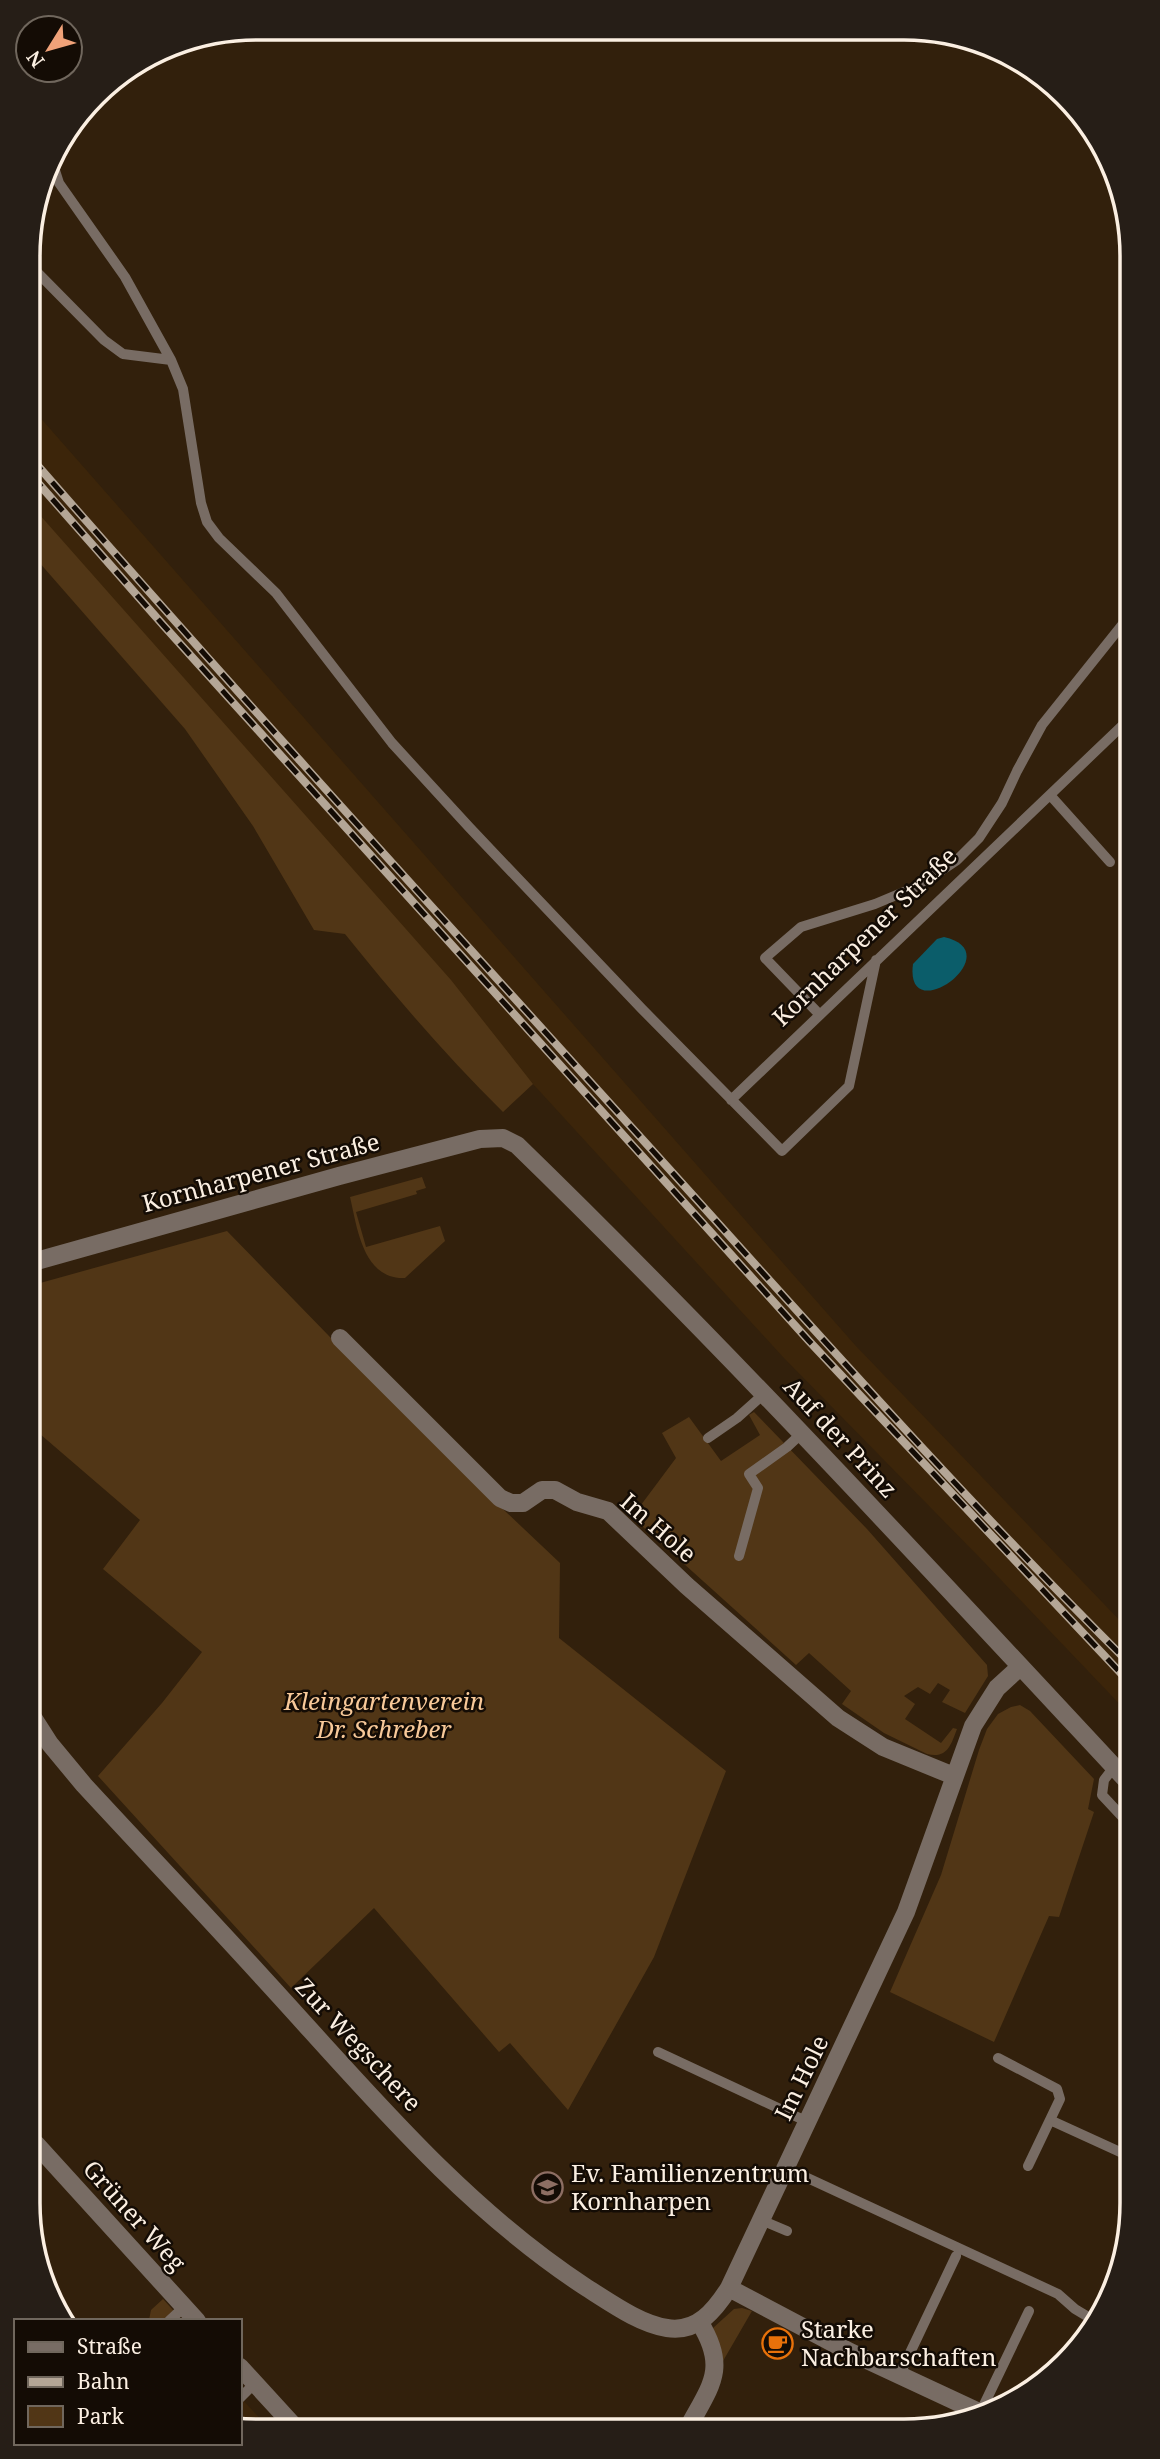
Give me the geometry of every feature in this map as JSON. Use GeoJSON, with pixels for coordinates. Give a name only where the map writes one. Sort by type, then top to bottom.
{"type":"FeatureCollection","features":[{"type":"Feature","properties":{"kind":"street","name":"Kornharpener Straße"},"geometry":{"type":"LineString","coordinates":[[40,1260],[339,1176],[480,1139],[503,1138]]}},
{"type":"Feature","properties":{"kind":"street","name":"Auf der Prinz"},"geometry":{"type":"LineString","coordinates":[[503,1138],[517,1145],[597,1222],[765,1393],[1119,1773]]}},
{"type":"Feature","properties":{"kind":"street","name":"Im Hole"},"geometry":{"type":"LineString","coordinates":[[340,1338],[500,1498],[511,1503],[523,1503],[542,1490],[555,1490],[577,1502],[608,1511],[687,1586],[838,1718],[883,1747],[954,1776]]}},
{"type":"Feature","properties":{"kind":"street","name":"Im Hole"},"geometry":{"type":"LineString","coordinates":[[700,2323],[715,2309],[729,2288],[906,1912],[970,1734],[997,1688],[1020,1667]]}},
{"type":"Feature","properties":{"kind":"street","name":"Zur Wegschere"},"geometry":{"type":"LineString","coordinates":[[40,1729],[84,1785],[415,2143],[481,2206],[543,2259],[638,2318],[667,2328],[682,2329],[700,2323]]}},
{"type":"Feature","properties":{"kind":"street","name":"Grüner Weg"},"geometry":{"type":"LineString","coordinates":[[40,2148],[195,2319]]}},
{"type":"Feature","properties":{"kind":"street"},"geometry":{"type":"LineString","coordinates":[[729,2288],[899,2376],[969,2408]]}},
{"type":"Feature","properties":{"kind":"street"},"geometry":{"type":"LineString","coordinates":[[693,2419],[712,2384],[715,2372],[710,2340],[700,2323]]}},
{"type":"Feature","properties":{"kind":"street"},"geometry":{"type":"LineString","coordinates":[[242,2369],[288,2419]]}},
{"type":"Feature","properties":{"kind":"lane"},"geometry":{"type":"LineString","coordinates":[[57,175],[59,183],[125,277],[171,360],[183,389],[201,503],[207,522],[219,538],[276,593],[392,743],[642,1009],[782,1151],[849,1086],[876,960]]}},
{"type":"Feature","properties":{"kind":"lane"},"geometry":{"type":"LineString","coordinates":[[41,276],[104,340],[123,354],[171,360]]}},
{"type":"Feature","properties":{"kind":"lane"},"geometry":{"type":"LineString","coordinates":[[820,1015],[765,958],[801,927],[875,904],[918,886],[957,860],[979,838],[1002,803],[1042,725],[1120,628]]}},
{"type":"Feature","properties":{"kind":"lane","name":"Kornharpener Straße"},"geometry":{"type":"LineString","coordinates":[[731,1100],[1120,728]]}},
{"type":"Feature","properties":{"kind":"lane"},"geometry":{"type":"LineString","coordinates":[[1050,795],[1110,862]]}},
{"type":"Feature","properties":{"kind":"lane"},"geometry":{"type":"LineString","coordinates":[[708,1438],[737,1418],[765,1393]]}},
{"type":"Feature","properties":{"kind":"lane"},"geometry":{"type":"LineString","coordinates":[[738,1556],[758,1488],[749,1474],[802,1433]]}},
{"type":"Feature","properties":{"kind":"lane"},"geometry":{"type":"LineString","coordinates":[[1114,1767],[1104,1780],[1102,1795],[1119,1813]]}},
{"type":"Feature","properties":{"kind":"lane"},"geometry":{"type":"LineString","coordinates":[[658,2052],[808,2122]]}},
{"type":"Feature","properties":{"kind":"lane"},"geometry":{"type":"LineString","coordinates":[[998,2058],[1057,2089],[1060,2099],[1028,2166]]}},
{"type":"Feature","properties":{"kind":"lane"},"geometry":{"type":"LineString","coordinates":[[1050,2120],[1119,2152]]}},
{"type":"Feature","properties":{"kind":"lane"},"geometry":{"type":"LineString","coordinates":[[786,2168],[1058,2294],[1087,2316]]}},
{"type":"Feature","properties":{"kind":"lane"},"geometry":{"type":"LineString","coordinates":[[761,2220],[787,2231]]}},
{"type":"Feature","properties":{"kind":"lane"},"geometry":{"type":"LineString","coordinates":[[899,2376],[956,2256]]}},
{"type":"Feature","properties":{"kind":"lane"},"geometry":{"type":"LineString","coordinates":[[171,2319],[184,2307]]}},
{"type":"Feature","properties":{"kind":"lane"},"geometry":{"type":"LineString","coordinates":[[988,2401],[1029,2311]]}},
{"type":"Feature","properties":{"kind":"lane"},"geometry":{"type":"LineString","coordinates":[[242,2396],[255,2383]]}},
{"type":"Feature","properties":{"kind":"shaded area"},"geometry":{"type":"Polygon","coordinates":[[[41,418],[855,1345],[1119,1620],[1119,1704],[783,1357],[533,1084],[41,521],[41,418]]]}},
{"type":"Feature","properties":{"kind":"shaded area"},"geometry":{"type":"Polygon","coordinates":[[[242,2399],[260,2419],[242,2418],[242,2399]]]}},
{"type":"Feature","properties":{"kind":"green space"},"geometry":{"type":"Polygon","coordinates":[[[41,516],[451,980],[533,1084],[503,1112],[421,1025],[345,934],[314,930],[253,826],[185,729],[41,564],[41,516]]]}},
{"type":"Feature","properties":{"kind":"green space"},"geometry":{"type":"Polygon","coordinates":[[[422,1177],[426,1188],[416,1191],[417,1194],[356,1212],[366,1247],[440,1226],[445,1241],[405,1278],[391,1276],[380,1270],[364,1250],[350,1197],[422,1177]]]}},
{"type":"Feature","properties":{"kind":"green space","name":"Kleingartenverein Dr. Schreber"},"geometry":{"type":"Polygon","coordinates":[[[227,1231],[431,1441],[560,1563],[559,1638],[726,1771],[654,1957],[568,2110],[510,2043],[499,2052],[374,1908],[291,1988],[98,1776],[162,1703],[202,1652],[103,1569],[140,1520],[40,1434],[40,1283],[227,1231]]]}},
{"type":"Feature","properties":{"kind":"green space"},"geometry":{"type":"Polygon","coordinates":[[[754,1412],[867,1529],[987,1665],[988,1676],[965,1713],[942,1702],[950,1690],[938,1683],[930,1694],[918,1687],[904,1696],[915,1704],[905,1719],[941,1743],[953,1728],[957,1729],[944,1753],[927,1754],[884,1733],[842,1704],[851,1691],[809,1653],[796,1665],[632,1517],[676,1458],[662,1433],[689,1417],[721,1461],[760,1435],[749,1415],[754,1412]]]}},
{"type":"Feature","properties":{"kind":"green space"},"geometry":{"type":"Polygon","coordinates":[[[1020,1705],[1030,1711],[1094,1779],[1088,1809],[1094,1812],[1059,1917],[1049,1916],[994,2042],[890,1992],[941,1875],[987,1729],[998,1714],[1020,1705]]]}},
{"type":"Feature","properties":{"kind":"green space"},"geometry":{"type":"Polygon","coordinates":[[[163,2299],[181,2319],[149,2319],[151,2310],[163,2299]]]}},
{"type":"Feature","properties":{"kind":"green space"},"geometry":{"type":"Polygon","coordinates":[[[734,2309],[752,2311],[723,2361],[719,2360],[713,2328],[734,2309]]]}},
{"type":"Feature","properties":{"kind":"water"},"geometry":{"type":"Polygon","coordinates":[[[944,937],[962,945],[967,957],[962,970],[951,981],[937,989],[924,990],[915,983],[913,964],[937,939],[944,937]]]}},
{"type":"Feature","properties":{"kind":"railway"},"geometry":{"type":"LineString","coordinates":[[41,469],[330,795],[878,1399],[1002,1533],[1119,1653]]}},
{"type":"Feature","properties":{"kind":"railway"},"geometry":{"type":"LineString","coordinates":[[41,486],[809,1341],[1119,1672]]}},
{"type":"Feature","properties":{"kind":"place","name":"Ev. Familienzentrum Kornharpen"},"geometry":{"type":"Point","coordinates":[548,2188]}},
{"type":"Feature","properties":{"kind":"place","name":"Starke Nachbarschaften"},"geometry":{"type":"Point","coordinates":[778,2344]}}]}
